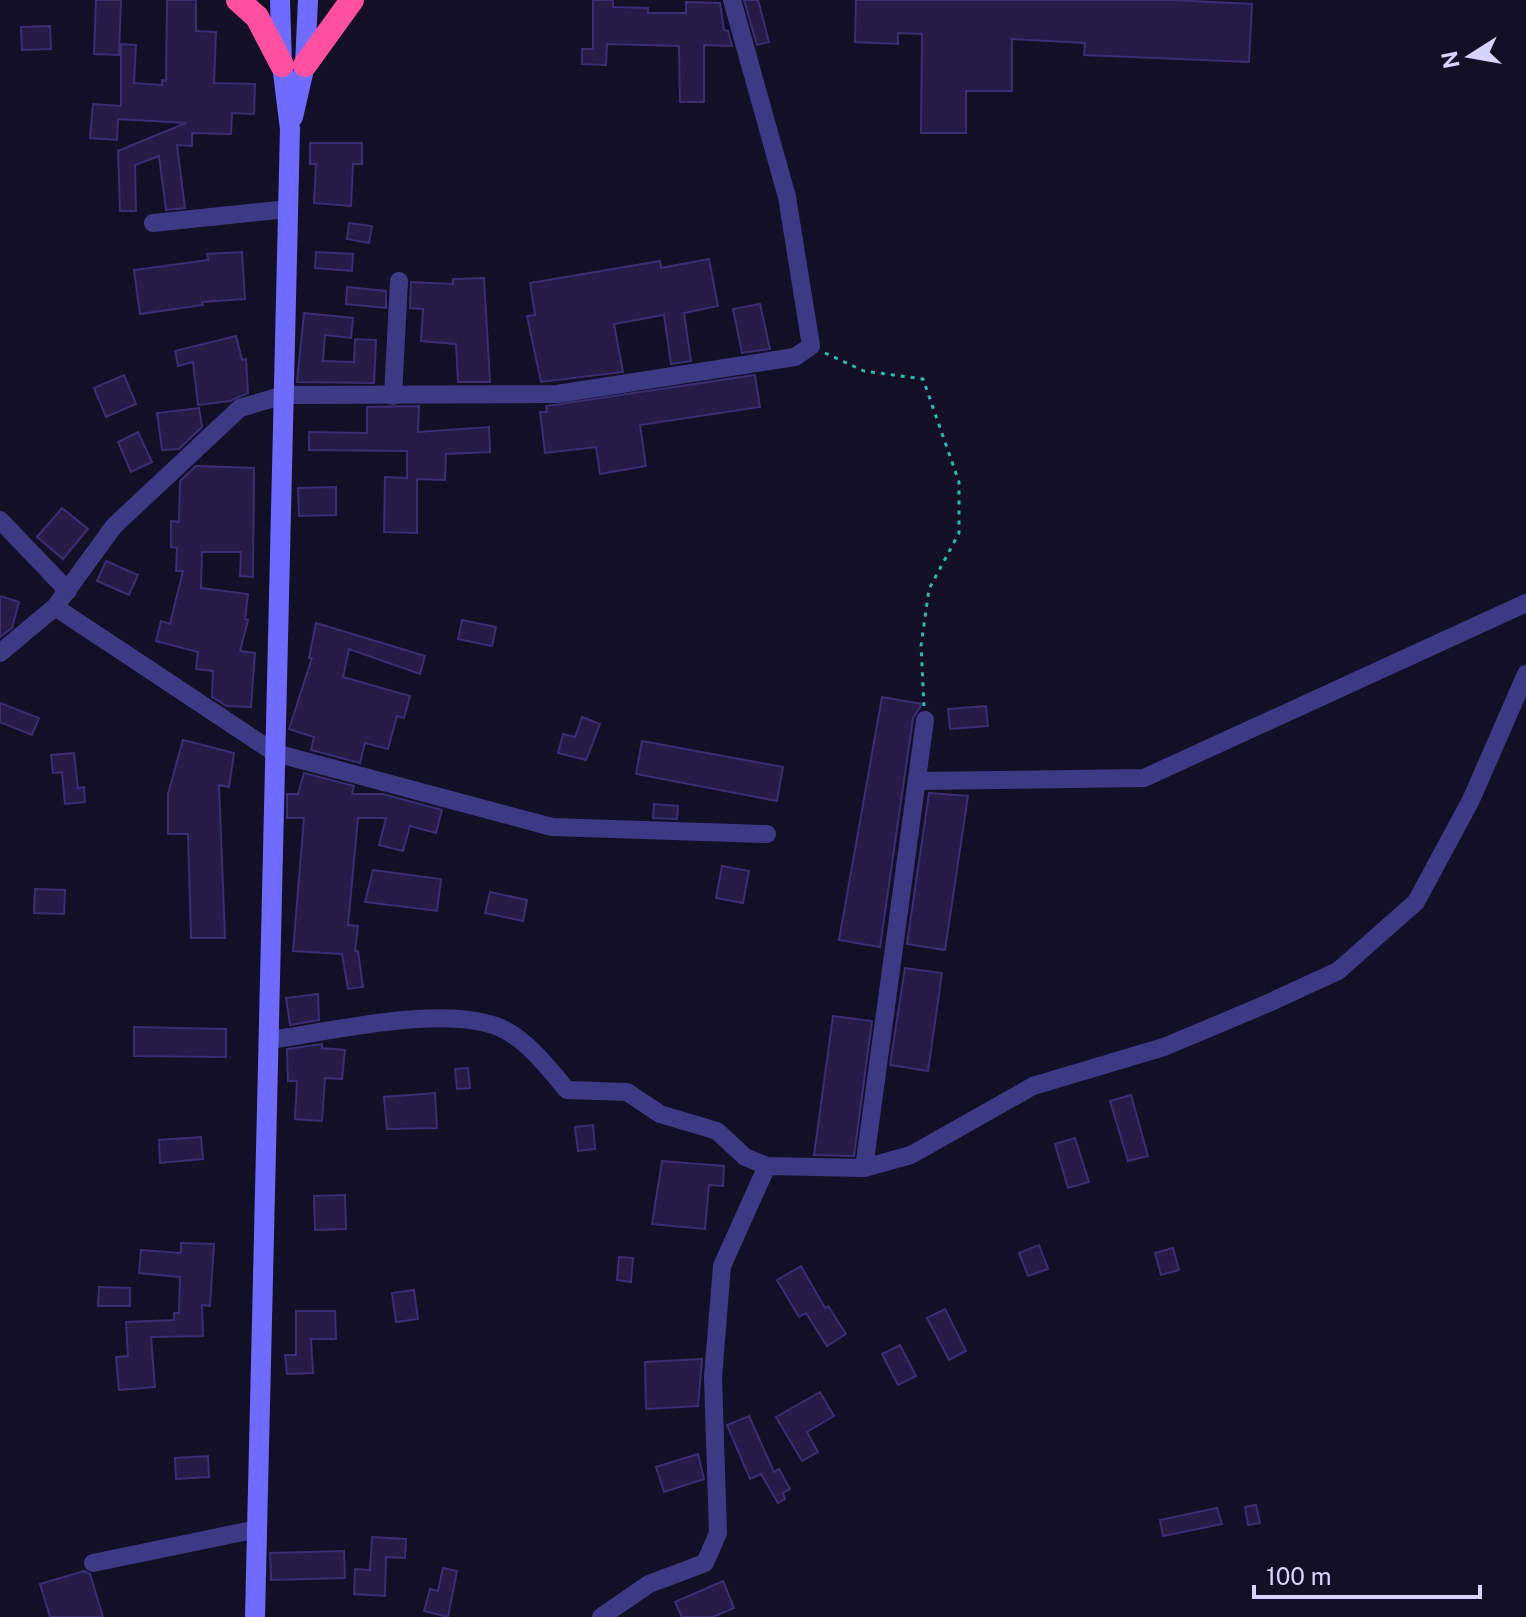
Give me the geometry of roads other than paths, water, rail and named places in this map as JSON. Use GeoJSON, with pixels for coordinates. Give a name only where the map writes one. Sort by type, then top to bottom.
{"type":"FeatureCollection","features":[{"type":"Feature","properties":{"kind":"highway"},"geometry":{"type":"LineString","coordinates":[[238,0],[257,17],[293,65],[352,0]]}},
{"type":"Feature","properties":{"kind":"street"},"geometry":{"type":"LineString","coordinates":[[280,0],[293,65]]}},
{"type":"Feature","properties":{"kind":"street"},"geometry":{"type":"LineString","coordinates":[[255,1617],[290,129],[293,65],[308,0]]}},
{"type":"Feature","properties":{"kind":"street"},"geometry":{"type":"LineString","coordinates":[[0,653],[55,607],[114,526],[240,408],[284,395],[557,394],[795,357],[811,346],[787,197],[732,0]]}},
{"type":"Feature","properties":{"kind":"street"},"geometry":{"type":"LineString","coordinates":[[153,223],[288,209]]}},
{"type":"Feature","properties":{"kind":"street"},"geometry":{"type":"LineString","coordinates":[[393,396],[399,281]]}},
{"type":"Feature","properties":{"kind":"street"},"geometry":{"type":"LineString","coordinates":[[0,520],[68,591]]}},
{"type":"Feature","properties":{"kind":"street"},"geometry":{"type":"LineString","coordinates":[[919,781],[1144,778],[1526,603]]}},
{"type":"Feature","properties":{"kind":"street"},"geometry":{"type":"LineString","coordinates":[[55,607],[275,753],[552,827],[767,834]]}},
{"type":"Feature","properties":{"kind":"street"},"geometry":{"type":"LineString","coordinates":[[269,1040],[447,1016],[505,1030],[541,1058],[567,1090],[627,1092],[660,1114],[717,1131],[745,1157],[767,1166],[864,1168],[911,1155],[1033,1086],[1164,1047],[1338,971],[1416,902],[1471,800],[1526,674]]}},
{"type":"Feature","properties":{"kind":"street"},"geometry":{"type":"LineString","coordinates":[[864,1168],[925,720]]}},
{"type":"Feature","properties":{"kind":"street"},"geometry":{"type":"LineString","coordinates":[[601,1617],[649,1584],[705,1563],[718,1533],[713,1377],[722,1266],[767,1166]]}},
{"type":"Feature","properties":{"kind":"street"},"geometry":{"type":"LineString","coordinates":[[93,1563],[257,1529]]}}]}
